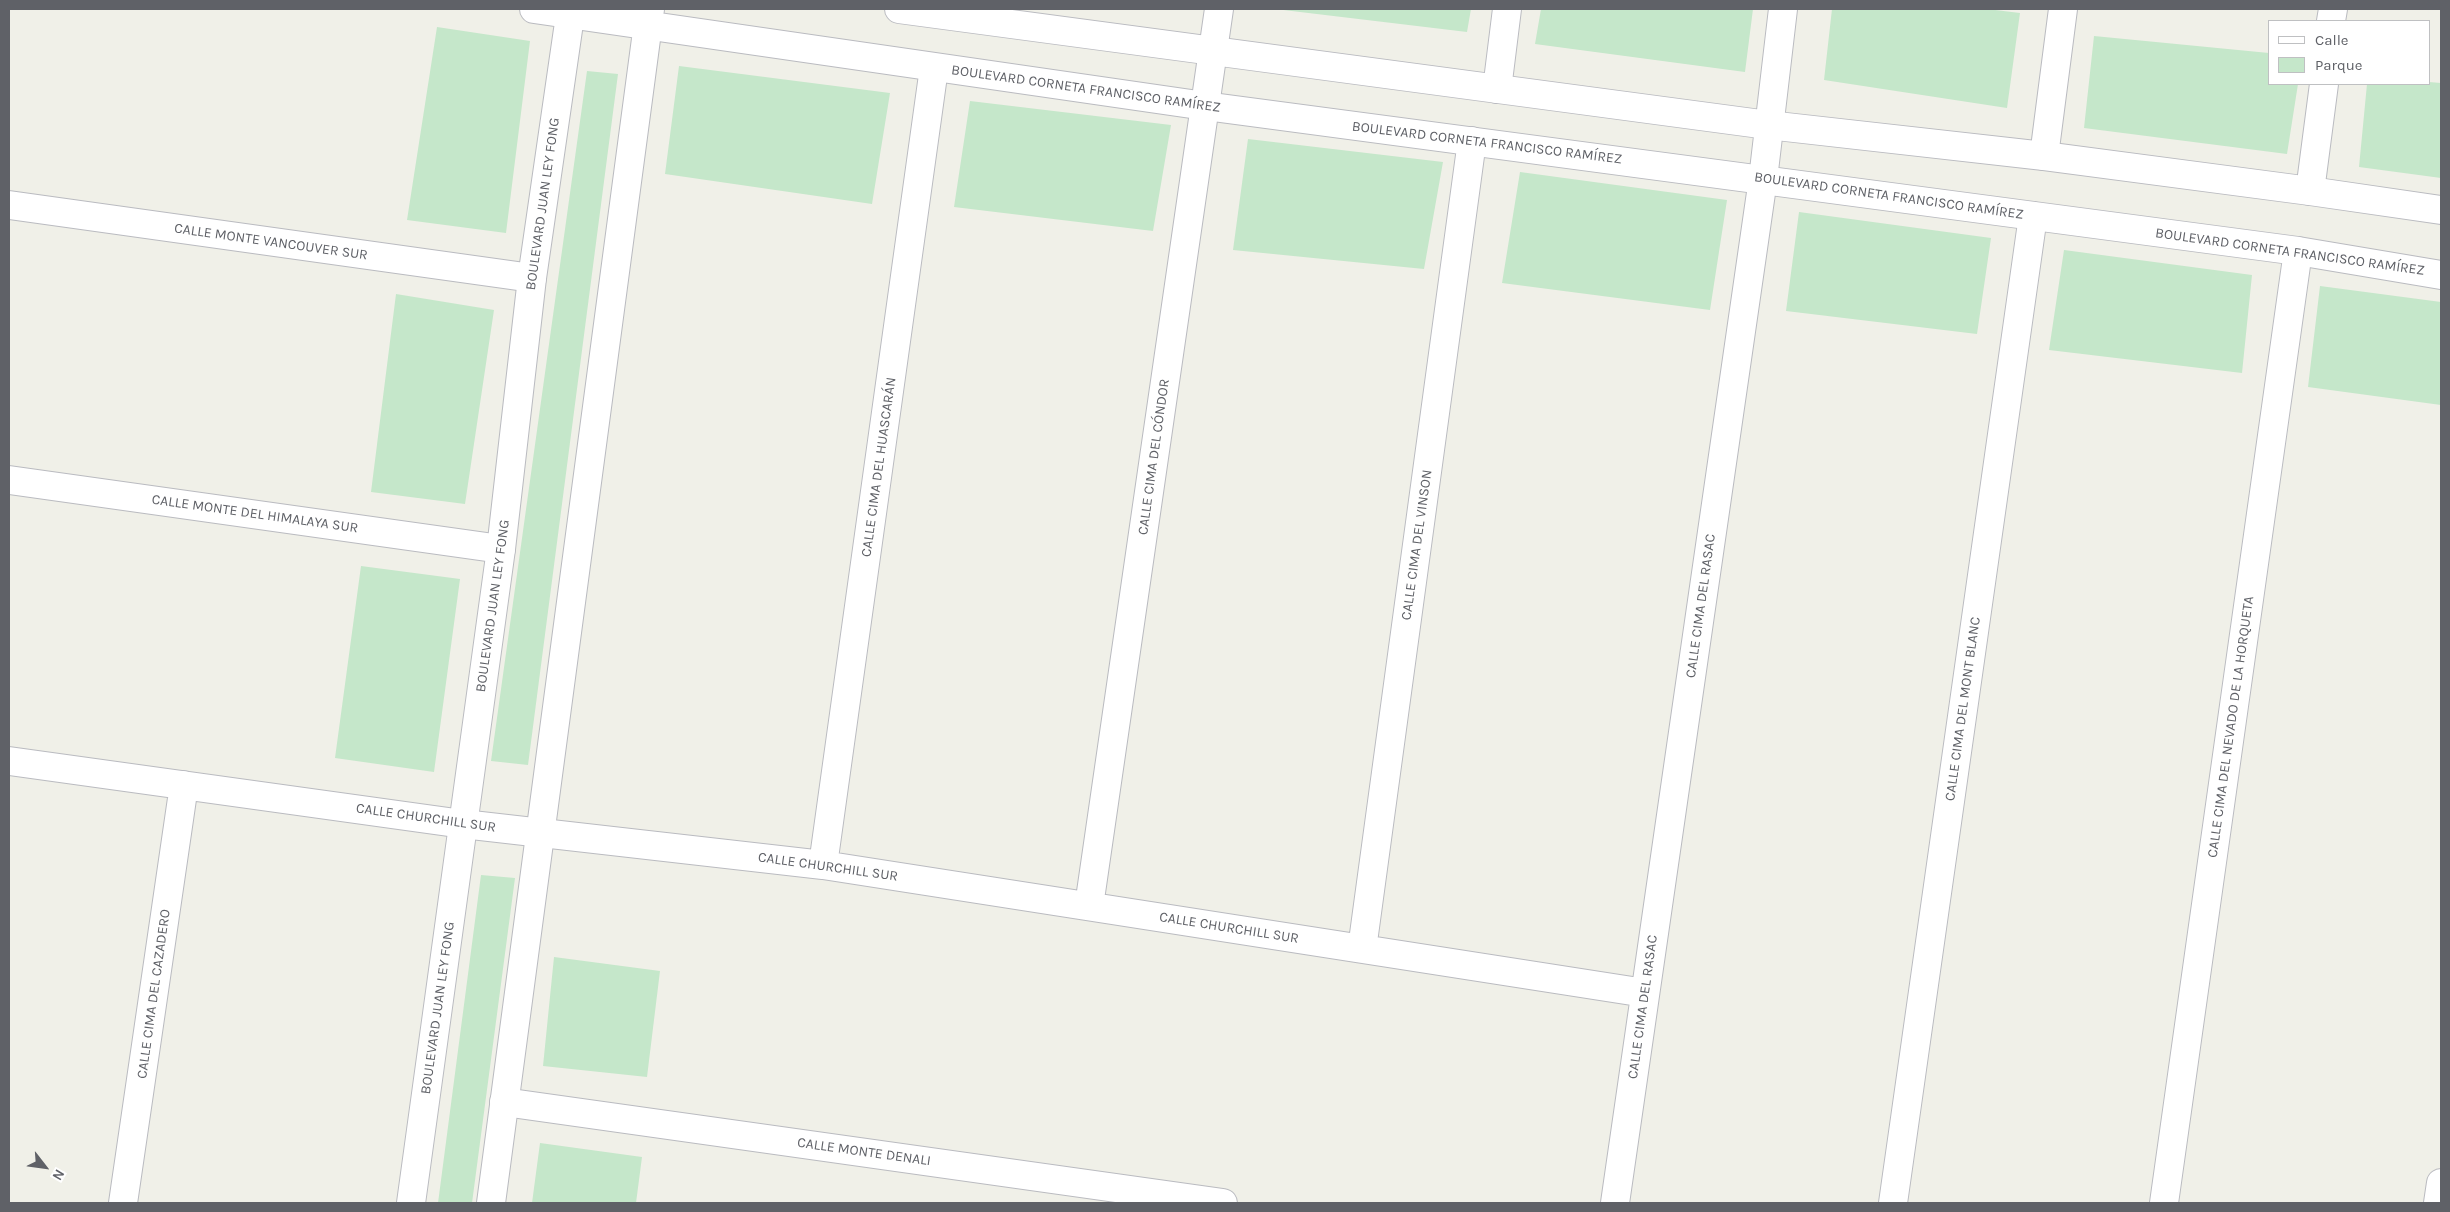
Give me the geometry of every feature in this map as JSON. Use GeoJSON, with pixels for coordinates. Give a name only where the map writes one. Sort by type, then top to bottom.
{"type":"FeatureCollection","features":[{"type":"Feature","properties":{"kind":"street","name":"BOULEVARD CORNETA FRANCISCO RAMÍREZ"},"geometry":{"type":"LineString","coordinates":[[534,9],[649,17],[934,68],[1205,106],[2298,251],[2441,275]]}},
{"type":"Feature","properties":{"kind":"street"},"geometry":{"type":"LineString","coordinates":[[899,9],[942,12],[1213,52],[1768,125],[2044,156],[2310,190],[2441,210]]}},
{"type":"Feature","properties":{"kind":"street","name":"CALLE CIMA DEL CÓNDOR"},"geometry":{"type":"LineString","coordinates":[[1089,906],[1219,9]]}},
{"type":"Feature","properties":{"kind":"street"},"geometry":{"type":"LineString","coordinates":[[1497,89],[1507,9]]}},
{"type":"Feature","properties":{"kind":"street","name":"CALLE CIMA DEL RASAC"},"geometry":{"type":"LineString","coordinates":[[1615,1203],[1763,179],[1768,125],[1784,9]]}},
{"type":"Feature","properties":{"kind":"street"},"geometry":{"type":"LineString","coordinates":[[2044,156],[2063,9]]}},
{"type":"Feature","properties":{"kind":"street","name":"BOULEVARD JUAN LEY FONG"},"geometry":{"type":"LineString","coordinates":[[411,1203],[501,548],[532,278],[570,11]]}},
{"type":"Feature","properties":{"kind":"street"},"geometry":{"type":"LineString","coordinates":[[491,1203],[649,17]]}},
{"type":"Feature","properties":{"kind":"street","name":"CALLE CIMA DEL HUASCARÁN"},"geometry":{"type":"LineString","coordinates":[[823,865],[934,68]]}},
{"type":"Feature","properties":{"kind":"street"},"geometry":{"type":"LineString","coordinates":[[2310,190],[2324,85]]}},
{"type":"Feature","properties":{"kind":"street","name":"CALLE CIMA DEL VINSON"},"geometry":{"type":"LineString","coordinates":[[1362,949],[1472,140]]}},
{"type":"Feature","properties":{"kind":"street","name":"CALLE MONTE VANCOUVER SUR"},"geometry":{"type":"LineString","coordinates":[[9,206],[532,278]]}},
{"type":"Feature","properties":{"kind":"street","name":"CALLE CIMA DEL MONT BLANC"},"geometry":{"type":"LineString","coordinates":[[1893,1203],[2033,216]]}},
{"type":"Feature","properties":{"kind":"street","name":"CALLE CIMA DEL NEVADO DE LA HORQUETA"},"geometry":{"type":"LineString","coordinates":[[2164,1203],[2298,251]]}},
{"type":"Feature","properties":{"kind":"street","name":"CALLE MONTE DEL HIMALAYA SUR"},"geometry":{"type":"LineString","coordinates":[[9,480],[501,548]]}},
{"type":"Feature","properties":{"kind":"street","name":"CALLE CHURCHILL SUR"},"geometry":{"type":"LineString","coordinates":[[9,761],[463,824],[823,865],[1645,993]]}},
{"type":"Feature","properties":{"kind":"street","name":"CALLE CIMA DEL CAZADERO"},"geometry":{"type":"LineString","coordinates":[[123,1203],[184,785]]}},
{"type":"Feature","properties":{"kind":"street","name":"CALLE MONTE DENALI"},"geometry":{"type":"LineString","coordinates":[[504,1102],[1223,1203]]}},
{"type":"Feature","properties":{"kind":"street"},"geometry":{"type":"LineString","coordinates":[[2438,1203],[2441,1183]]}},
{"type":"Feature","properties":{"kind":"green space"},"geometry":{"type":"Polygon","coordinates":[[[1275,9],[1471,9],[1467,32],[1275,9]]]}},
{"type":"Feature","properties":{"kind":"green space"},"geometry":{"type":"Polygon","coordinates":[[[1541,9],[1753,9],[1745,72],[1535,44],[1541,9]]]}},
{"type":"Feature","properties":{"kind":"green space"},"geometry":{"type":"Polygon","coordinates":[[[1832,9],[1987,9],[2020,13],[2007,108],[1824,80],[1832,9]]]}},
{"type":"Feature","properties":{"kind":"green space"},"geometry":{"type":"Polygon","coordinates":[[[437,27],[530,41],[506,233],[407,220],[437,27]]]}},
{"type":"Feature","properties":{"kind":"green space"},"geometry":{"type":"Polygon","coordinates":[[[2094,36],[2268,53],[2268,85],[2298,85],[2287,154],[2084,128],[2094,36]]]}},
{"type":"Feature","properties":{"kind":"green space"},"geometry":{"type":"Polygon","coordinates":[[[679,66],[890,93],[872,204],[665,174],[679,66]]]}},
{"type":"Feature","properties":{"kind":"green space"},"geometry":{"type":"Polygon","coordinates":[[[587,71],[618,74],[528,765],[491,761],[587,71]]]}},
{"type":"Feature","properties":{"kind":"green space"},"geometry":{"type":"Polygon","coordinates":[[[2430,82],[2441,83],[2441,178],[2359,167],[2367,85],[2430,85],[2430,82]]]}},
{"type":"Feature","properties":{"kind":"green space"},"geometry":{"type":"Polygon","coordinates":[[[970,101],[1171,125],[1153,231],[954,207],[970,101]]]}},
{"type":"Feature","properties":{"kind":"green space"},"geometry":{"type":"Polygon","coordinates":[[[1248,139],[1443,162],[1424,269],[1233,250],[1248,139]]]}},
{"type":"Feature","properties":{"kind":"green space"},"geometry":{"type":"Polygon","coordinates":[[[1520,172],[1727,200],[1710,310],[1502,283],[1520,172]]]}},
{"type":"Feature","properties":{"kind":"green space"},"geometry":{"type":"Polygon","coordinates":[[[1799,212],[1991,238],[1977,334],[1786,311],[1799,212]]]}},
{"type":"Feature","properties":{"kind":"green space"},"geometry":{"type":"Polygon","coordinates":[[[2064,250],[2252,275],[2242,373],[2049,350],[2064,250]]]}},
{"type":"Feature","properties":{"kind":"green space"},"geometry":{"type":"Polygon","coordinates":[[[2320,286],[2441,302],[2441,405],[2308,387],[2320,286]]]}},
{"type":"Feature","properties":{"kind":"green space"},"geometry":{"type":"Polygon","coordinates":[[[396,294],[494,310],[465,504],[371,492],[396,294]]]}},
{"type":"Feature","properties":{"kind":"green space"},"geometry":{"type":"Polygon","coordinates":[[[361,566],[460,579],[434,772],[335,758],[361,566]]]}},
{"type":"Feature","properties":{"kind":"green space"},"geometry":{"type":"Polygon","coordinates":[[[481,875],[515,878],[472,1203],[438,1203],[481,875]]]}},
{"type":"Feature","properties":{"kind":"green space"},"geometry":{"type":"Polygon","coordinates":[[[554,957],[660,971],[647,1077],[543,1066],[554,957]]]}},
{"type":"Feature","properties":{"kind":"green space"},"geometry":{"type":"Polygon","coordinates":[[[540,1143],[642,1157],[636,1203],[532,1203],[540,1143]]]}}]}
